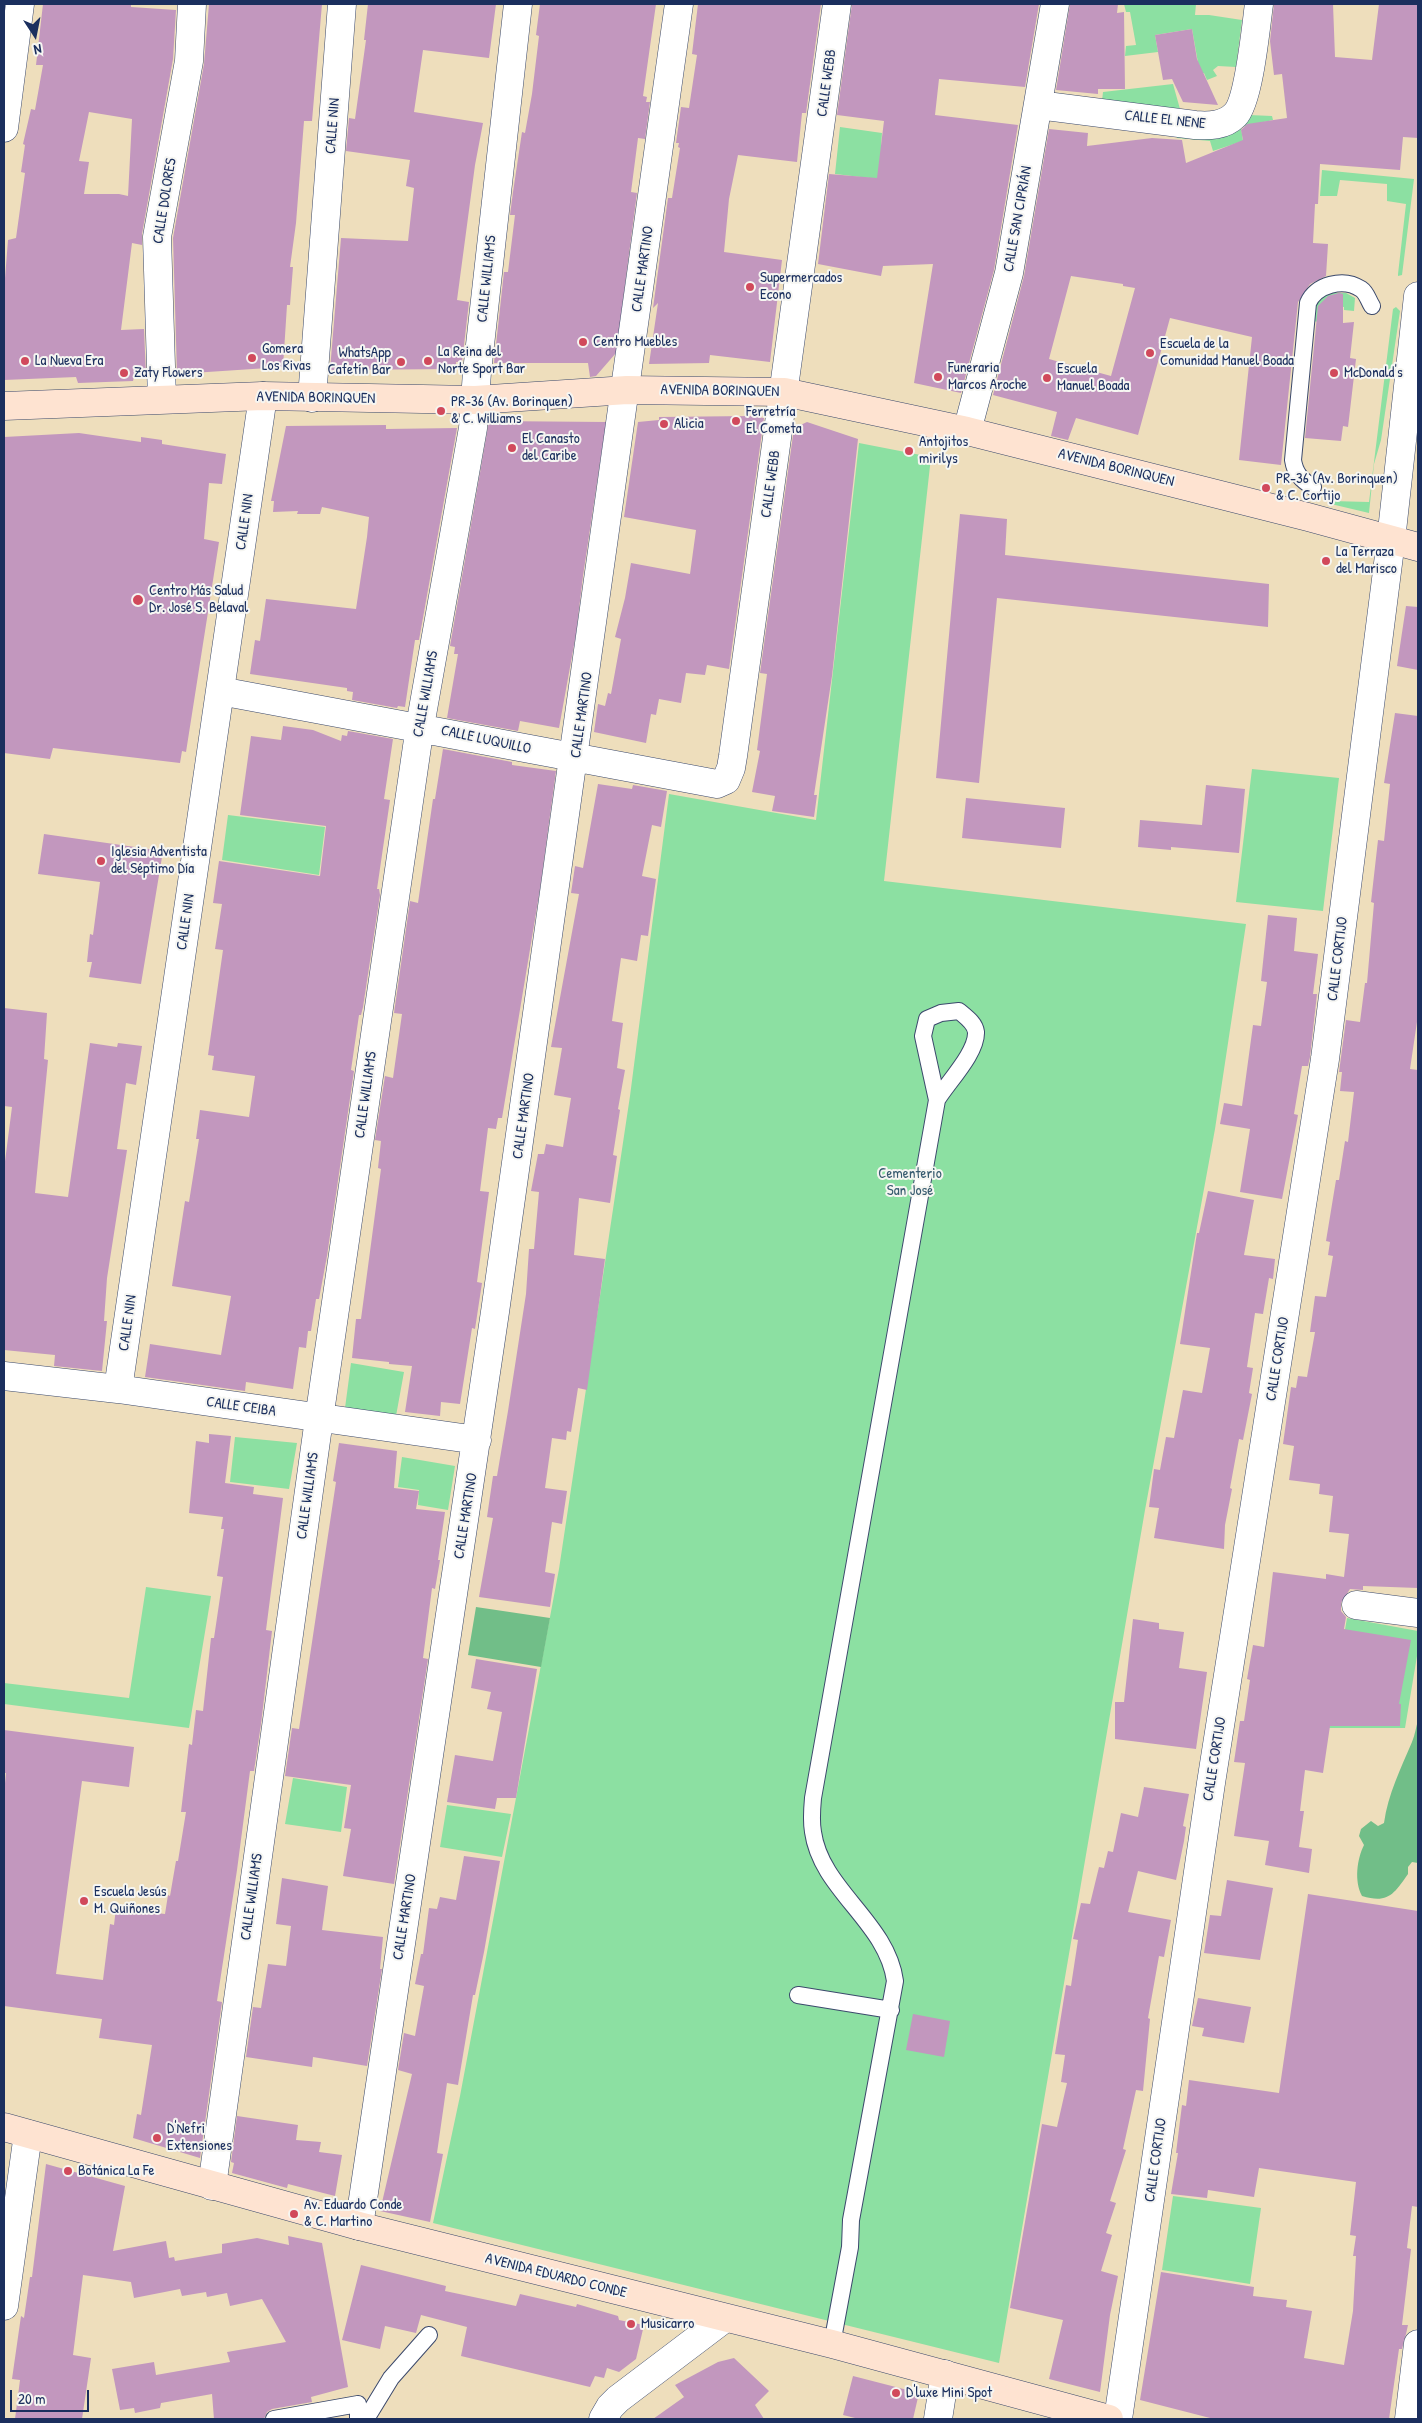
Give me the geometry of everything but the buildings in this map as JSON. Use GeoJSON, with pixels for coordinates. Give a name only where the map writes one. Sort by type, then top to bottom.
{"type":"FeatureCollection","features":[{"type":"Feature","properties":{"kind":"street"},"geometry":{"type":"LineString","coordinates":[[4,128],[20,4]]}},
{"type":"Feature","properties":{"kind":"street","name":"CALLE DOLORES"},"geometry":{"type":"LineString","coordinates":[[162,399],[157,237],[188,61],[192,4]]}},
{"type":"Feature","properties":{"kind":"street","name":"CALLE NIN"},"geometry":{"type":"LineString","coordinates":[[312,398],[342,4]]}},
{"type":"Feature","properties":{"kind":"street","name":"CALLE WILLIAMS"},"geometry":{"type":"LineString","coordinates":[[212,2186],[319,1419],[420,726],[473,428],[518,4]]}},
{"type":"Feature","properties":{"kind":"street","name":"CALLE MARTINO"},"geometry":{"type":"LineString","coordinates":[[359,2226],[478,1440],[576,758],[679,4]]}},
{"type":"Feature","properties":{"kind":"street","name":"CALLE WEBB"},"geometry":{"type":"LineString","coordinates":[[733,756],[837,4]]}},
{"type":"Feature","properties":{"kind":"street","name":"CALLE SAN CIPRIÁN"},"geometry":{"type":"LineString","coordinates":[[967,431],[1008,273],[1055,4]]}},
{"type":"Feature","properties":{"kind":"street","name":"CALLE EL NENE"},"geometry":{"type":"LineString","coordinates":[[1038,105],[1195,125],[1217,125],[1226,121],[1235,115],[1245,97],[1259,4]]}},
{"type":"Feature","properties":{"kind":"street","name":"CALLE CORTIJO"},"geometry":{"type":"LineString","coordinates":[[1118,2419],[1211,1782],[1325,1059],[1391,540],[1418,296]]}},
{"type":"Feature","properties":{"kind":"street","name":"AVENIDA BORINQUEN"},"geometry":{"type":"LineString","coordinates":[[4,406],[264,396],[475,400],[627,390],[784,392],[967,431],[1299,514],[1418,547]]}},
{"type":"Feature","properties":{"kind":"street","name":"CALLE NIN"},"geometry":{"type":"LineString","coordinates":[[118,1389],[264,396]]}},
{"type":"Feature","properties":{"kind":"street","name":"CALLE LUQUILLO"},"geometry":{"type":"LineString","coordinates":[[220,691],[420,726],[576,758],[717,784],[728,777],[733,756]]}},
{"type":"Feature","properties":{"kind":"street","name":"CALLE CEIBA"},"geometry":{"type":"LineString","coordinates":[[4,1376],[118,1389],[319,1419],[478,1440]]}},
{"type":"Feature","properties":{"kind":"street"},"geometry":{"type":"LineString","coordinates":[[1356,1605],[1418,1613]]}},
{"type":"Feature","properties":{"kind":"street"},"geometry":{"type":"LineString","coordinates":[[4,2306],[16,2131]]}},
{"type":"Feature","properties":{"kind":"street","name":"AVENIDA EDUARDO CONDE"},"geometry":{"type":"LineString","coordinates":[[16,2131],[359,2226],[832,2344],[1109,2419]]}},
{"type":"Feature","properties":{"kind":"street"},"geometry":{"type":"LineString","coordinates":[[604,2419],[610,2407],[618,2399],[725,2318]]}},
{"type":"Feature","properties":{"kind":"street"},"geometry":{"type":"LineString","coordinates":[[1409,2419],[1418,2344]]}},
{"type":"Feature","properties":{"kind":"street"},"geometry":{"type":"LineString","coordinates":[[938,2419],[945,2374]]}},
{"type":"Feature","properties":{"kind":"lane"},"geometry":{"type":"LineString","coordinates":[[1313,487],[1301,478],[1295,470],[1292,460],[1308,303],[1311,297],[1325,286],[1339,284],[1368,294]]}},
{"type":"Feature","properties":{"kind":"lane"},"geometry":{"type":"LineString","coordinates":[[832,2344],[850,2247],[852,2211],[895,1981],[893,1968],[881,1939],[840,1888],[818,1850],[813,1833],[812,1816],[937,1100],[923,1036],[927,1019],[941,1013],[959,1011],[971,1021],[976,1032],[972,1049],[937,1100]]}},
{"type":"Feature","properties":{"kind":"lane"},"geometry":{"type":"LineString","coordinates":[[798,1995],[891,2010]]}},
{"type":"Feature","properties":{"kind":"lane"},"geometry":{"type":"LineString","coordinates":[[366,2419],[391,2378],[429,2335]]}},
{"type":"Feature","properties":{"kind":"lane"},"geometry":{"type":"LineString","coordinates":[[274,2419],[358,2404],[358,2419]]}},
{"type":"Feature","properties":{"kind":"green space"},"geometry":{"type":"Polygon","coordinates":[[[1124,4],[1196,4],[1195,15],[1242,20],[1236,67],[1218,66],[1213,70],[1217,76],[1207,80],[1204,73],[1200,74],[1192,29],[1155,35],[1158,52],[1125,56],[1126,46],[1136,45],[1130,12],[1126,12],[1124,4]]]}},
{"type":"Feature","properties":{"kind":"green space"},"geometry":{"type":"Polygon","coordinates":[[[1173,84],[1180,109],[1102,101],[1103,92],[1173,84]]]}},
{"type":"Feature","properties":{"kind":"green space"},"geometry":{"type":"Polygon","coordinates":[[[1249,115],[1272,116],[1273,120],[1241,127],[1243,141],[1213,151],[1210,141],[1177,138],[1176,134],[1249,115]]]}},
{"type":"Feature","properties":{"kind":"green space"},"geometry":{"type":"Polygon","coordinates":[[[840,127],[882,133],[881,146],[899,149],[895,181],[835,174],[840,127]]]}},
{"type":"Feature","properties":{"kind":"green space"},"geometry":{"type":"Polygon","coordinates":[[[1322,170],[1414,179],[1402,275],[1398,276],[1406,204],[1387,201],[1387,184],[1340,180],[1337,196],[1320,196],[1322,170]]]}},
{"type":"Feature","properties":{"kind":"green space"},"geometry":{"type":"Polygon","coordinates":[[[1346,293],[1355,298],[1354,311],[1344,310],[1344,307],[1321,304],[1319,322],[1312,321],[1316,302],[1327,294],[1346,293]]]}},
{"type":"Feature","properties":{"kind":"green space"},"geometry":{"type":"Polygon","coordinates":[[[1396,307],[1400,311],[1381,440],[1374,464],[1369,513],[1331,504],[1331,501],[1369,502],[1393,309],[1396,307]]]}},
{"type":"Feature","properties":{"kind":"green space","name":"Cementerio San José"},"geometry":{"type":"Polygon","coordinates":[[[859,443],[931,457],[884,881],[1246,924],[1215,1129],[1145,1510],[999,2363],[433,2223],[460,2096],[559,1569],[630,1096],[669,794],[816,820],[859,443]]]}},
{"type":"Feature","properties":{"kind":"green space"},"geometry":{"type":"Polygon","coordinates":[[[1252,769],[1339,778],[1323,911],[1236,902],[1252,769]]]}},
{"type":"Feature","properties":{"kind":"green space"},"geometry":{"type":"Polygon","coordinates":[[[228,815],[325,827],[319,875],[222,860],[228,815]]]}},
{"type":"Feature","properties":{"kind":"green space"},"geometry":{"type":"Polygon","coordinates":[[[351,1363],[404,1372],[396,1416],[345,1408],[351,1363]]]}},
{"type":"Feature","properties":{"kind":"green space"},"geometry":{"type":"Polygon","coordinates":[[[235,1437],[297,1443],[289,1489],[230,1482],[235,1437]]]}},
{"type":"Feature","properties":{"kind":"green space"},"geometry":{"type":"Polygon","coordinates":[[[402,1457],[455,1466],[448,1510],[418,1505],[419,1490],[398,1487],[402,1457]]]}},
{"type":"Feature","properties":{"kind":"green space"},"geometry":{"type":"Polygon","coordinates":[[[146,1587],[211,1596],[189,1728],[4,1704],[4,1683],[129,1698],[146,1587]]]}},
{"type":"Feature","properties":{"kind":"green space"},"geometry":{"type":"Polygon","coordinates":[[[476,1607],[550,1618],[541,1667],[468,1655],[476,1607]]]}},
{"type":"Feature","properties":{"kind":"green space"},"geometry":{"type":"Polygon","coordinates":[[[1347,1618],[1418,1631],[1418,1650],[1405,1728],[1328,1728],[1347,1618]]]}},
{"type":"Feature","properties":{"kind":"green space"},"geometry":{"type":"Polygon","coordinates":[[[1418,1720],[1418,1863],[1412,1862],[1408,1867],[1408,1874],[1390,1896],[1378,1899],[1362,1896],[1357,1877],[1358,1863],[1364,1845],[1359,1836],[1361,1829],[1371,1821],[1378,1826],[1384,1823],[1392,1791],[1413,1739],[1418,1720]]]}},
{"type":"Feature","properties":{"kind":"green space"},"geometry":{"type":"Polygon","coordinates":[[[293,1778],[347,1787],[341,1832],[285,1824],[293,1778]]]}},
{"type":"Feature","properties":{"kind":"green space"},"geometry":{"type":"Polygon","coordinates":[[[447,1805],[511,1814],[502,1857],[440,1847],[447,1805]]]}},
{"type":"Feature","properties":{"kind":"green space"},"geometry":{"type":"Polygon","coordinates":[[[1173,2196],[1261,2208],[1250,2284],[1162,2270],[1173,2196]]]}},
{"type":"Feature","properties":{"kind":"place","name":"Supermercados Econo"},"geometry":{"type":"Point","coordinates":[750,287]}},
{"type":"Feature","properties":{"kind":"place","name":"Centro Muebles"},"geometry":{"type":"Point","coordinates":[583,342]}},
{"type":"Feature","properties":{"kind":"place","name":"Escuela de la Comunidad Manuel Boada"},"geometry":{"type":"Point","coordinates":[1150,353]}},
{"type":"Feature","properties":{"kind":"place","name":"Gomera Los Rivas"},"geometry":{"type":"Point","coordinates":[252,358]}},
{"type":"Feature","properties":{"kind":"place","name":"La Nueva Era"},"geometry":{"type":"Point","coordinates":[25,361]}},
{"type":"Feature","properties":{"kind":"place","name":"La Reina del Norte Sport Bar"},"geometry":{"type":"Point","coordinates":[428,361]}},
{"type":"Feature","properties":{"kind":"place","name":"WhatsApp Cafetín Bar"},"geometry":{"type":"Point","coordinates":[401,362]}},
{"type":"Feature","properties":{"kind":"place","name":"Zaty Flowers"},"geometry":{"type":"Point","coordinates":[124,373]}},
{"type":"Feature","properties":{"kind":"place","name":"McDonald's"},"geometry":{"type":"Point","coordinates":[1334,373]}},
{"type":"Feature","properties":{"kind":"place","name":"Funeraria Marcos Aroche"},"geometry":{"type":"Point","coordinates":[938,377]}},
{"type":"Feature","properties":{"kind":"place","name":"Escuela Manuel Boada"},"geometry":{"type":"Point","coordinates":[1047,378]}},
{"type":"Feature","properties":{"kind":"place","name":"PR-36 (Av. Borinquen) & C. Williams"},"geometry":{"type":"Point","coordinates":[441,411]}},
{"type":"Feature","properties":{"kind":"place","name":"Ferretría El Cometa"},"geometry":{"type":"Point","coordinates":[736,421]}},
{"type":"Feature","properties":{"kind":"place","name":"Alicia"},"geometry":{"type":"Point","coordinates":[664,424]}},
{"type":"Feature","properties":{"kind":"place","name":"El Canasto del Caribe"},"geometry":{"type":"Point","coordinates":[512,448]}},
{"type":"Feature","properties":{"kind":"place","name":"Antojitos mirilys"},"geometry":{"type":"Point","coordinates":[909,451]}},
{"type":"Feature","properties":{"kind":"place","name":"PR-36 (Av. Borinquen) & C. Cortijo"},"geometry":{"type":"Point","coordinates":[1266,488]}},
{"type":"Feature","properties":{"kind":"place","name":"La Terraza del Marisco"},"geometry":{"type":"Point","coordinates":[1326,561]}},
{"type":"Feature","properties":{"kind":"place","name":"Centro Más Salud Dr. José S. Belaval"},"geometry":{"type":"Point","coordinates":[138,600]}},
{"type":"Feature","properties":{"kind":"place","name":"Iglesia Adventista del Séptimo Día"},"geometry":{"type":"Point","coordinates":[101,861]}},
{"type":"Feature","properties":{"kind":"place","name":"Escuela Jesús M. Quiñones"},"geometry":{"type":"Point","coordinates":[84,1901]}},
{"type":"Feature","properties":{"kind":"place","name":"D'Nefri Extensiones"},"geometry":{"type":"Point","coordinates":[157,2138]}},
{"type":"Feature","properties":{"kind":"place","name":"Botánica La Fe"},"geometry":{"type":"Point","coordinates":[68,2171]}},
{"type":"Feature","properties":{"kind":"place","name":"Av. Eduardo Conde & C. Martino"},"geometry":{"type":"Point","coordinates":[294,2214]}},
{"type":"Feature","properties":{"kind":"place","name":"Musicarro"},"geometry":{"type":"Point","coordinates":[631,2324]}},
{"type":"Feature","properties":{"kind":"place","name":"D'luxe Mini Spot"},"geometry":{"type":"Point","coordinates":[896,2393]}}]}
